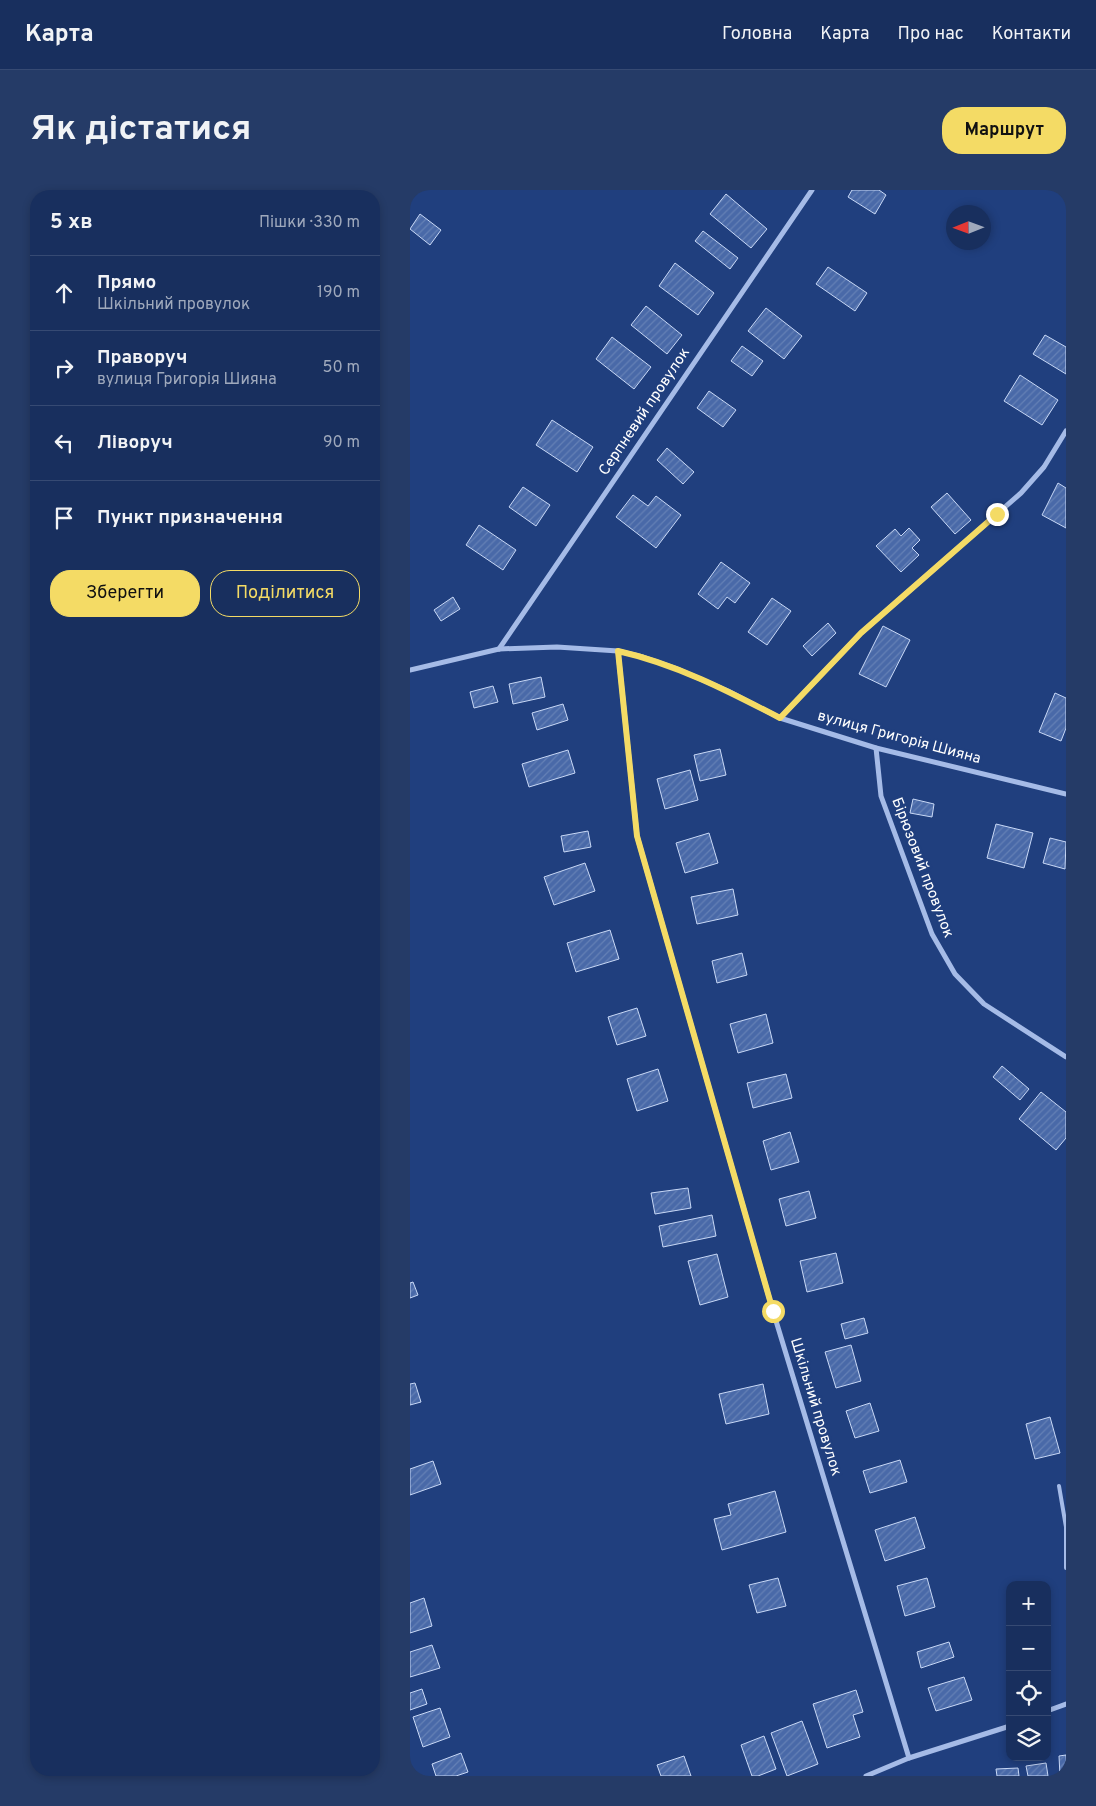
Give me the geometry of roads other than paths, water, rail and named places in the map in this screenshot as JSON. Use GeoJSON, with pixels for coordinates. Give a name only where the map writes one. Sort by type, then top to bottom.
{"type":"FeatureCollection","features":[{"type":"Feature","properties":{"kind":"street","name":"Серпневий провулок"},"geometry":{"type":"LineString","coordinates":[[499,649],[812,190]]}},
{"type":"Feature","properties":{"kind":"street"},"geometry":{"type":"LineString","coordinates":[[780,718],[861,633],[1021,493],[1044,467],[1066,431]]}},
{"type":"Feature","properties":{"kind":"street","name":"вулиця Григорія Шияна"},"geometry":{"type":"LineString","coordinates":[[410,670],[499,649],[557,647],[618,651],[675,668],[728,691],[780,718],[876,748],[1066,794]]}},
{"type":"Feature","properties":{"kind":"street","name":"Шкільний провулок"},"geometry":{"type":"LineString","coordinates":[[618,651],[637,836],[773,1311],[909,1758]]}},
{"type":"Feature","properties":{"kind":"street","name":"Бірюзовий провулок"},"geometry":{"type":"LineString","coordinates":[[876,748],[881,796],[932,934],[955,974],[984,1004],[1066,1057]]}},
{"type":"Feature","properties":{"kind":"street"},"geometry":{"type":"LineString","coordinates":[[1051,1710],[1066,1704]]}},
{"type":"Feature","properties":{"kind":"street"},"geometry":{"type":"LineString","coordinates":[[866,1776],[909,1758],[1006,1727]]}},
{"type":"Feature","properties":{"kind":"lane"},"geometry":{"type":"LineString","coordinates":[[1059,1486],[1066,1527],[1066,1568]]}}]}
